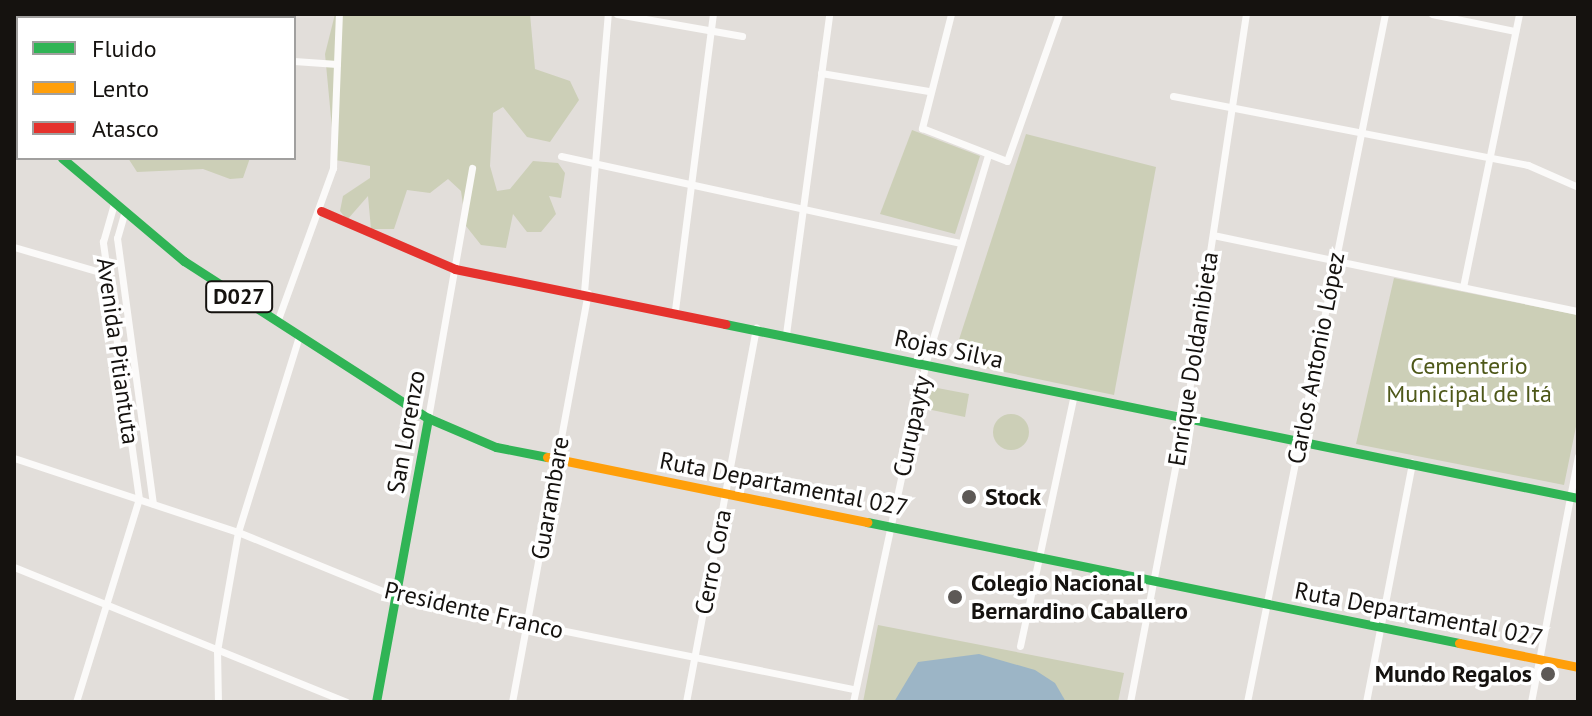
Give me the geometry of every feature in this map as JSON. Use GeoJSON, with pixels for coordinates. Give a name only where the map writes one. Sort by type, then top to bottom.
{"type":"FeatureCollection","features":[{"type":"Feature","properties":{"kind":"main road","name":"Ruta Departamental 027"},"geometry":{"type":"LineString","coordinates":[[64,160],[124,214],[277,322],[428,418],[496,447],[1578,667]]}},
{"type":"Feature","properties":{"kind":"main road","name":"Rojas Silva"},"geometry":{"type":"LineString","coordinates":[[321,211],[455,269],[675,310],[925,365],[1574,497]]}},
{"type":"Feature","properties":{"kind":"main road","name":"San Lorenzo"},"geometry":{"type":"LineString","coordinates":[[376,702],[428,418]]}},
{"type":"Feature","properties":{"kind":"street"},"geometry":{"type":"LineString","coordinates":[[277,322],[321,211],[333,168],[339,14]]}},
{"type":"Feature","properties":{"kind":"street","name":"Guarambare"},"geometry":{"type":"LineString","coordinates":[[512,702],[586,293],[608,14]]}},
{"type":"Feature","properties":{"kind":"street"},"geometry":{"type":"LineString","coordinates":[[617,14],[742,36]]}},
{"type":"Feature","properties":{"kind":"street"},"geometry":{"type":"LineString","coordinates":[[675,310],[713,14]]}},
{"type":"Feature","properties":{"kind":"street"},"geometry":{"type":"LineString","coordinates":[[786,334],[829,14]]}},
{"type":"Feature","properties":{"kind":"street"},"geometry":{"type":"LineString","coordinates":[[951,14],[928,91],[922,128],[988,155],[1011,159],[1059,14]]}},
{"type":"Feature","properties":{"kind":"street","name":"Enrique Doldanibieta"},"geometry":{"type":"LineString","coordinates":[[1130,702],[1185,417],[1246,14]]}},
{"type":"Feature","properties":{"kind":"street","name":"Carlos Antonio López"},"geometry":{"type":"LineString","coordinates":[[1247,702],[1385,14]]}},
{"type":"Feature","properties":{"kind":"street"},"geometry":{"type":"LineString","coordinates":[[1432,14],[1515,31]]}},
{"type":"Feature","properties":{"kind":"street"},"geometry":{"type":"LineString","coordinates":[[1463,287],[1519,14]]}},
{"type":"Feature","properties":{"kind":"street"},"geometry":{"type":"LineString","coordinates":[[296,61],[337,64]]}},
{"type":"Feature","properties":{"kind":"street"},"geometry":{"type":"LineString","coordinates":[[821,73],[928,91]]}},
{"type":"Feature","properties":{"kind":"street"},"geometry":{"type":"LineString","coordinates":[[1173,96],[1489,158],[1578,187]]}},
{"type":"Feature","properties":{"kind":"street","name":"Curupayty"},"geometry":{"type":"LineString","coordinates":[[853,702],[925,365],[959,243],[988,155]]}},
{"type":"Feature","properties":{"kind":"street"},"geometry":{"type":"LineString","coordinates":[[561,156],[803,204],[959,243]]}},
{"type":"Feature","properties":{"kind":"street","name":"San Lorenzo"},"geometry":{"type":"LineString","coordinates":[[428,418],[472,168]]}},
{"type":"Feature","properties":{"kind":"street","name":"Avenida Pitiantuta"},"geometry":{"type":"LineString","coordinates":[[114,204],[104,229],[107,274],[139,499]]}},
{"type":"Feature","properties":{"kind":"street","name":"Avenida Pitiantuta"},"geometry":{"type":"LineString","coordinates":[[124,214],[117,238],[153,504]]}},
{"type":"Feature","properties":{"kind":"street"},"geometry":{"type":"LineString","coordinates":[[1213,235],[1578,311]]}},
{"type":"Feature","properties":{"kind":"street"},"geometry":{"type":"LineString","coordinates":[[14,247],[107,274]]}},
{"type":"Feature","properties":{"kind":"street","name":"Cerro Cora"},"geometry":{"type":"LineString","coordinates":[[686,702],[756,327]]}},
{"type":"Feature","properties":{"kind":"street"},"geometry":{"type":"LineString","coordinates":[[218,702],[217,651],[238,532],[299,336]]}},
{"type":"Feature","properties":{"kind":"street"},"geometry":{"type":"LineString","coordinates":[[1020,646],[1074,395]]}},
{"type":"Feature","properties":{"kind":"street"},"geometry":{"type":"LineString","coordinates":[[1531,702],[1574,497],[1578,456]]}},
{"type":"Feature","properties":{"kind":"street","name":"Presidente Franco"},"geometry":{"type":"LineString","coordinates":[[14,458],[238,532],[397,597],[855,689]]}},
{"type":"Feature","properties":{"kind":"street"},"geometry":{"type":"LineString","coordinates":[[1366,702],[1412,462]]}},
{"type":"Feature","properties":{"kind":"street"},"geometry":{"type":"LineString","coordinates":[[76,702],[139,499]]}},
{"type":"Feature","properties":{"kind":"street"},"geometry":{"type":"LineString","coordinates":[[14,567],[347,702]]}},
{"type":"Feature","properties":{"kind":"green space"},"geometry":{"type":"Polygon","coordinates":[[[335,14],[530,14],[535,69],[570,81],[579,100],[550,142],[527,137],[503,107],[493,113],[490,166],[497,191],[510,189],[533,161],[558,163],[565,173],[561,198],[549,196],[556,214],[541,232],[527,232],[513,214],[506,248],[481,245],[466,226],[461,191],[448,179],[430,193],[407,190],[394,229],[371,229],[368,196],[347,220],[340,211],[343,196],[370,178],[370,166],[335,160],[325,54],[335,14]]]}},
{"type":"Feature","properties":{"kind":"green space"},"geometry":{"type":"Polygon","coordinates":[[[912,130],[980,156],[955,234],[880,214],[912,130]]]}},
{"type":"Feature","properties":{"kind":"green space"},"geometry":{"type":"Polygon","coordinates":[[[1026,134],[1156,167],[1114,395],[952,361],[1026,134]]]}},
{"type":"Feature","properties":{"kind":"green space"},"geometry":{"type":"Polygon","coordinates":[[[129,160],[249,160],[243,178],[230,179],[203,169],[137,172],[129,160]]]}},
{"type":"Feature","properties":{"kind":"green space","name":"Cementerio Municipal de Itá"},"geometry":{"type":"Polygon","coordinates":[[[1394,278],[1578,315],[1578,417],[1564,485],[1356,444],[1394,278]]]}},
{"type":"Feature","properties":{"kind":"green space"},"geometry":{"type":"Polygon","coordinates":[[[932,387],[969,394],[965,417],[927,409],[932,387]]]}},
{"type":"Feature","properties":{"kind":"green space"},"geometry":{"type":"Polygon","coordinates":[[[1011,414],[1024,419],[1029,432],[1024,445],[1011,450],[998,445],[993,432],[998,419],[1011,414]]]}},
{"type":"Feature","properties":{"kind":"green space"},"geometry":{"type":"Polygon","coordinates":[[[878,625],[1124,673],[1118,702],[863,702],[878,625]]]}},
{"type":"Feature","properties":{"kind":"water"},"geometry":{"type":"Polygon","coordinates":[[[979,654],[1035,670],[1055,683],[1066,702],[894,702],[918,662],[979,654]]]}},
{"type":"Feature","properties":{"kind":"traffic: fast"},"geometry":{"type":"LineString","coordinates":[[64,160],[184,261],[428,418],[496,447],[547,457]]}},
{"type":"Feature","properties":{"kind":"traffic: fast"},"geometry":{"type":"LineString","coordinates":[[725,324],[1578,498]]}},
{"type":"Feature","properties":{"kind":"traffic: fast"},"geometry":{"type":"LineString","coordinates":[[376,702],[428,418]]}},
{"type":"Feature","properties":{"kind":"traffic: fast"},"geometry":{"type":"LineString","coordinates":[[867,522],[1459,643]]}},
{"type":"Feature","properties":{"kind":"traffic: slow"},"geometry":{"type":"LineString","coordinates":[[547,457],[867,522]]}},
{"type":"Feature","properties":{"kind":"traffic: slow"},"geometry":{"type":"LineString","coordinates":[[1459,643],[1578,667]]}},
{"type":"Feature","properties":{"kind":"traffic: jam"},"geometry":{"type":"LineString","coordinates":[[321,211],[455,269],[725,324]]}},
{"type":"Feature","properties":{"kind":"place","name":"Stock"},"geometry":{"type":"Point","coordinates":[969,497]}},
{"type":"Feature","properties":{"kind":"place","name":"Colegio Nacional Bernardino Caballero"},"geometry":{"type":"Point","coordinates":[955,597]}},
{"type":"Feature","properties":{"kind":"place","name":"Mundo Regalos"},"geometry":{"type":"Point","coordinates":[1548,674]}}]}
